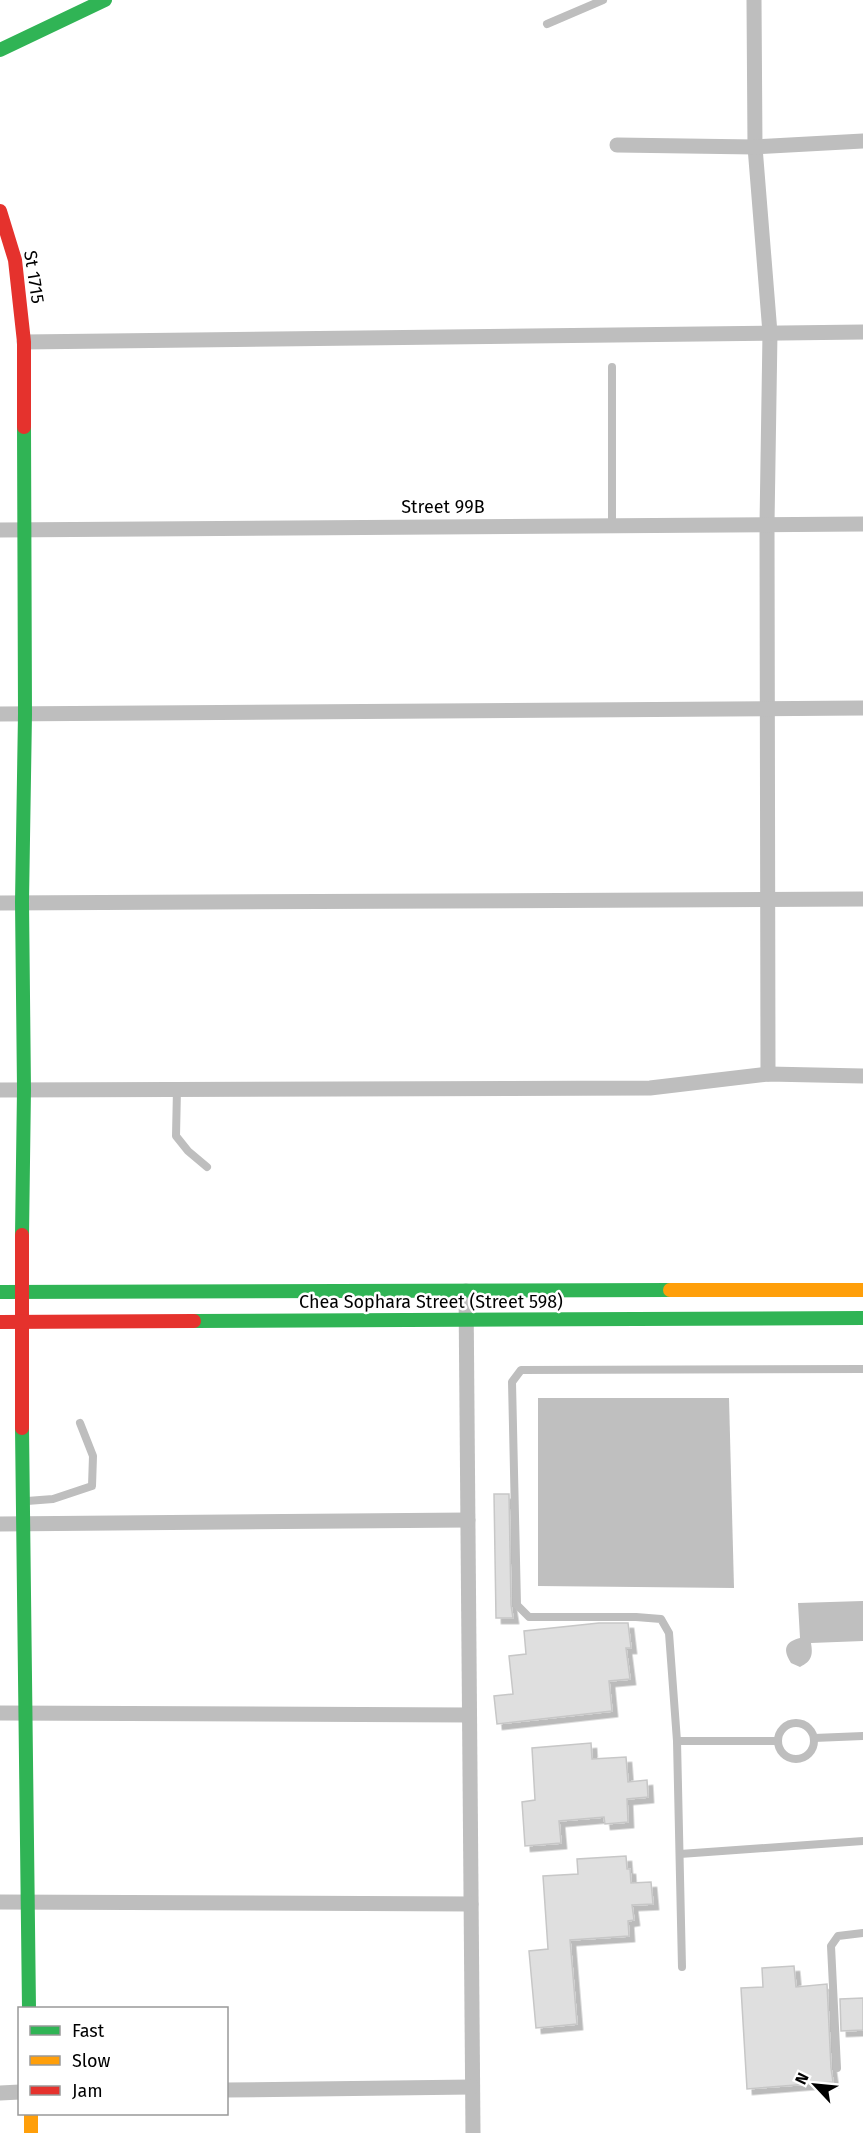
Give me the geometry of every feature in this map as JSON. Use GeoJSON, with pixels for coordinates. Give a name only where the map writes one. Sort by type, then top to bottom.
{"type":"FeatureCollection","features":[{"type":"Feature","properties":{"kind":"street"},"geometry":{"type":"LineString","coordinates":[[0,50],[105,0]]}},
{"type":"Feature","properties":{"kind":"street"},"geometry":{"type":"LineString","coordinates":[[754,0],[755,147],[770,333],[767,524],[768,1074]]}},
{"type":"Feature","properties":{"kind":"street"},"geometry":{"type":"LineString","coordinates":[[617,145],[755,147],[863,141]]}},
{"type":"Feature","properties":{"kind":"street","name":"St 1715"},"geometry":{"type":"LineString","coordinates":[[0,211],[15,260],[24,342],[25,714],[22,902],[24,1089],[21,1322],[29,2007]]}},
{"type":"Feature","properties":{"kind":"street"},"geometry":{"type":"LineString","coordinates":[[0,267],[15,260]]}},
{"type":"Feature","properties":{"kind":"street"},"geometry":{"type":"LineString","coordinates":[[24,342],[863,332]]}},
{"type":"Feature","properties":{"kind":"street","name":"Street 99B"},"geometry":{"type":"LineString","coordinates":[[0,530],[863,524]]}},
{"type":"Feature","properties":{"kind":"street"},"geometry":{"type":"LineString","coordinates":[[0,714],[863,708]]}},
{"type":"Feature","properties":{"kind":"street"},"geometry":{"type":"LineString","coordinates":[[0,903],[863,899]]}},
{"type":"Feature","properties":{"kind":"street"},"geometry":{"type":"LineString","coordinates":[[0,1090],[650,1088],[768,1074],[863,1076]]}},
{"type":"Feature","properties":{"kind":"street","name":"Chea Sophara Street (Street 598)"},"geometry":{"type":"LineString","coordinates":[[0,1292],[863,1290]]}},
{"type":"Feature","properties":{"kind":"street"},"geometry":{"type":"LineString","coordinates":[[466,1291],[473,2133]]}},
{"type":"Feature","properties":{"kind":"street","name":"Chea Sophara Street (Street 598)"},"geometry":{"type":"LineString","coordinates":[[0,1322],[863,1318]]}},
{"type":"Feature","properties":{"kind":"street"},"geometry":{"type":"LineString","coordinates":[[0,1524],[468,1520]]}},
{"type":"Feature","properties":{"kind":"street"},"geometry":{"type":"LineString","coordinates":[[0,1713],[469,1715]]}},
{"type":"Feature","properties":{"kind":"street"},"geometry":{"type":"LineString","coordinates":[[0,1902],[471,1904]]}},
{"type":"Feature","properties":{"kind":"street"},"geometry":{"type":"LineString","coordinates":[[228,2090],[472,2087]]}},
{"type":"Feature","properties":{"kind":"street"},"geometry":{"type":"LineString","coordinates":[[0,2092],[18,2092]]}},
{"type":"Feature","properties":{"kind":"street"},"geometry":{"type":"LineString","coordinates":[[31,2115],[31,2133]]}},
{"type":"Feature","properties":{"kind":"lane"},"geometry":{"type":"LineString","coordinates":[[547,24],[603,0]]}},
{"type":"Feature","properties":{"kind":"lane"},"geometry":{"type":"LineString","coordinates":[[612,367],[612,525]]}},
{"type":"Feature","properties":{"kind":"lane"},"geometry":{"type":"LineString","coordinates":[[177,1089],[176,1136],[188,1151],[207,1167]]}},
{"type":"Feature","properties":{"kind":"lane"},"geometry":{"type":"LineString","coordinates":[[682,1967],[676,1741],[669,1633],[661,1619],[529,1617],[517,1605],[512,1382],[521,1370],[863,1369]]}},
{"type":"Feature","properties":{"kind":"lane"},"geometry":{"type":"LineString","coordinates":[[23,1501],[53,1499],[92,1486],[93,1456],[80,1423]]}},
{"type":"Feature","properties":{"kind":"lane"},"geometry":{"type":"LineString","coordinates":[[795,1722],[804,1724],[811,1730],[814,1738],[810,1752],[805,1757],[797,1759],[783,1754],[778,1741],[780,1732],[786,1725],[795,1722]]}},
{"type":"Feature","properties":{"kind":"lane"},"geometry":{"type":"LineString","coordinates":[[814,1738],[863,1736]]}},
{"type":"Feature","properties":{"kind":"lane"},"geometry":{"type":"LineString","coordinates":[[676,1741],[778,1741]]}},
{"type":"Feature","properties":{"kind":"lane"},"geometry":{"type":"LineString","coordinates":[[680,1854],[863,1841]]}},
{"type":"Feature","properties":{"kind":"lane"},"geometry":{"type":"LineString","coordinates":[[837,2068],[831,1946],[838,1936],[863,1933]]}},
{"type":"Feature","properties":{"kind":"shaded area"},"geometry":{"type":"Polygon","coordinates":[[[538,1398],[729,1398],[734,1588],[538,1586],[538,1398]]]}},
{"type":"Feature","properties":{"kind":"shaded area"},"geometry":{"type":"Polygon","coordinates":[[[863,1601],[863,1641],[811,1643],[812,1654],[807,1662],[800,1667],[791,1663],[786,1647],[800,1638],[798,1603],[863,1601]]]}},
{"type":"Feature","properties":{"kind":"building"},"geometry":{"type":"Polygon","coordinates":[[[494,1494],[509,1494],[513,1618],[496,1618],[494,1494]]]}},
{"type":"Feature","properties":{"kind":"building"},"geometry":{"type":"Polygon","coordinates":[[[599,1623],[628,1623],[631,1648],[626,1648],[630,1679],[609,1681],[612,1711],[497,1724],[494,1696],[513,1694],[509,1656],[526,1654],[524,1631],[599,1623]]]}},
{"type":"Feature","properties":{"kind":"building"},"geometry":{"type":"Polygon","coordinates":[[[591,1743],[592,1759],[626,1757],[628,1782],[647,1780],[648,1797],[627,1799],[628,1822],[605,1824],[604,1817],[559,1821],[561,1843],[525,1846],[522,1802],[535,1800],[532,1748],[591,1743]]]}},
{"type":"Feature","properties":{"kind":"building"},"geometry":{"type":"Polygon","coordinates":[[[626,1856],[631,1883],[651,1882],[653,1904],[632,1905],[634,1920],[628,1921],[629,1936],[570,1940],[577,2024],[536,2028],[529,1951],[548,1949],[543,1876],[578,1874],[577,1859],[626,1856]]]}},
{"type":"Feature","properties":{"kind":"building"},"geometry":{"type":"Polygon","coordinates":[[[794,1966],[796,1987],[827,1984],[833,2082],[747,2089],[741,1988],[763,1987],[762,1968],[794,1966]]]}},
{"type":"Feature","properties":{"kind":"building"},"geometry":{"type":"Polygon","coordinates":[[[863,1998],[863,2030],[841,2031],[840,1999],[863,1998]]]}},
{"type":"Feature","properties":{"kind":"traffic: fast"},"geometry":{"type":"LineString","coordinates":[[0,50],[105,0]]}},
{"type":"Feature","properties":{"kind":"traffic: fast"},"geometry":{"type":"LineString","coordinates":[[22,1235],[24,427]]}},
{"type":"Feature","properties":{"kind":"traffic: fast"},"geometry":{"type":"LineString","coordinates":[[0,1292],[670,1290]]}},
{"type":"Feature","properties":{"kind":"traffic: fast"},"geometry":{"type":"LineString","coordinates":[[194,1321],[863,1318]]}},
{"type":"Feature","properties":{"kind":"traffic: fast"},"geometry":{"type":"LineString","coordinates":[[22,1428],[29,2007]]}},
{"type":"Feature","properties":{"kind":"traffic: slow"},"geometry":{"type":"LineString","coordinates":[[670,1290],[863,1290]]}},
{"type":"Feature","properties":{"kind":"traffic: slow"},"geometry":{"type":"LineString","coordinates":[[31,2115],[31,2133]]}},
{"type":"Feature","properties":{"kind":"traffic: jam"},"geometry":{"type":"LineString","coordinates":[[0,211],[15,260],[24,342],[24,427]]}},
{"type":"Feature","properties":{"kind":"traffic: jam"},"geometry":{"type":"LineString","coordinates":[[22,1235],[22,1428]]}},
{"type":"Feature","properties":{"kind":"traffic: jam"},"geometry":{"type":"LineString","coordinates":[[0,1322],[194,1321]]}}]}
